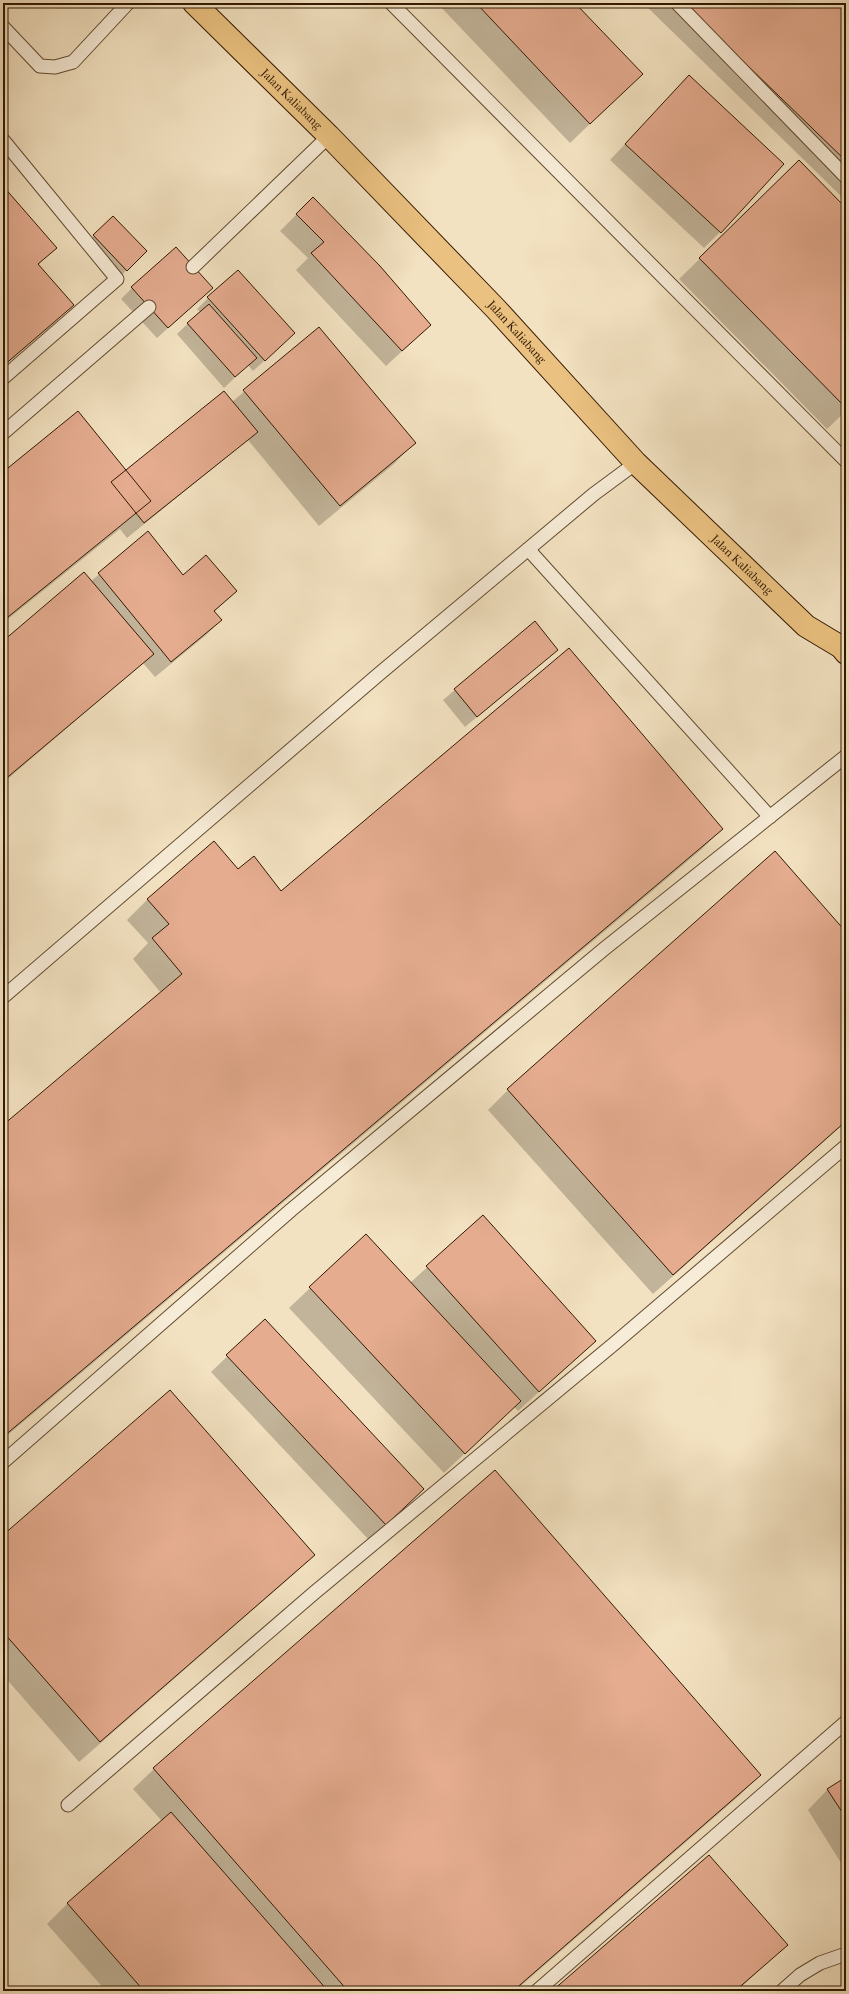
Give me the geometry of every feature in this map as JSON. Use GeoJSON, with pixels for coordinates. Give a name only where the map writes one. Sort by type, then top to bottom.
{"type":"FeatureCollection","features":[{"type":"Feature","properties":{"kind":"main road","name":"Jalan Kaliabang"},"geometry":{"type":"LineString","coordinates":[[194,3],[329,136],[496,309],[636,463],[806,626],[841,647],[846,653]]}},
{"type":"Feature","properties":{"kind":"lane"},"geometry":{"type":"LineString","coordinates":[[3,27],[40,66],[55,67],[73,62],[128,3]]}},
{"type":"Feature","properties":{"kind":"lane"},"geometry":{"type":"LineString","coordinates":[[391,3],[846,461]]}},
{"type":"Feature","properties":{"kind":"lane"},"geometry":{"type":"LineString","coordinates":[[677,3],[846,177]]}},
{"type":"Feature","properties":{"kind":"lane"},"geometry":{"type":"LineString","coordinates":[[193,267],[329,136]]}},
{"type":"Feature","properties":{"kind":"lane"},"geometry":{"type":"LineString","coordinates":[[3,140],[117,279],[3,378]]}},
{"type":"Feature","properties":{"kind":"lane"},"geometry":{"type":"LineString","coordinates":[[3,433],[149,307]]}},
{"type":"Feature","properties":{"kind":"lane"},"geometry":{"type":"LineString","coordinates":[[3,997],[366,685],[594,494],[636,463]]}},
{"type":"Feature","properties":{"kind":"lane"},"geometry":{"type":"LineString","coordinates":[[528,549],[770,817]]}},
{"type":"Feature","properties":{"kind":"lane"},"geometry":{"type":"LineString","coordinates":[[3,1462],[291,1210],[604,949],[846,756]]}},
{"type":"Feature","properties":{"kind":"lane"},"geometry":{"type":"LineString","coordinates":[[68,1805],[314,1593],[615,1343],[846,1146]]}},
{"type":"Feature","properties":{"kind":"lane"},"geometry":{"type":"LineString","coordinates":[[537,1991],[846,1722]]}},
{"type":"Feature","properties":{"kind":"lane"},"geometry":{"type":"LineString","coordinates":[[782,1991],[800,1975],[820,1962],[846,1954]]}},
{"type":"Feature","properties":{"kind":"building"},"geometry":{"type":"Polygon","coordinates":[[[476,3],[575,3],[643,74],[590,124],[476,3]]]}},
{"type":"Feature","properties":{"kind":"building"},"geometry":{"type":"Polygon","coordinates":[[[683,3],[846,3],[846,161],[683,3]]]}},
{"type":"Feature","properties":{"kind":"building"},"geometry":{"type":"Polygon","coordinates":[[[689,75],[784,164],[721,233],[625,144],[689,75]]]}},
{"type":"Feature","properties":{"kind":"building"},"geometry":{"type":"Polygon","coordinates":[[[799,160],[846,208],[846,408],[699,258],[799,160]]]}},
{"type":"Feature","properties":{"kind":"building"},"geometry":{"type":"Polygon","coordinates":[[[3,186],[57,248],[38,264],[74,305],[3,366],[3,186]]]}},
{"type":"Feature","properties":{"kind":"building"},"geometry":{"type":"Polygon","coordinates":[[[313,197],[380,266],[431,325],[402,351],[311,253],[324,242],[296,214],[313,197]]]}},
{"type":"Feature","properties":{"kind":"building"},"geometry":{"type":"Polygon","coordinates":[[[113,216],[147,251],[127,271],[93,235],[113,216]]]}},
{"type":"Feature","properties":{"kind":"building"},"geometry":{"type":"Polygon","coordinates":[[[176,247],[213,288],[168,328],[131,287],[176,247]]]}},
{"type":"Feature","properties":{"kind":"building"},"geometry":{"type":"Polygon","coordinates":[[[238,270],[295,333],[265,361],[207,297],[238,270]]]}},
{"type":"Feature","properties":{"kind":"building"},"geometry":{"type":"Polygon","coordinates":[[[209,304],[257,358],[235,377],[187,323],[209,304]]]}},
{"type":"Feature","properties":{"kind":"building"},"geometry":{"type":"Polygon","coordinates":[[[319,327],[416,443],[340,506],[243,390],[319,327]]]}},
{"type":"Feature","properties":{"kind":"building"},"geometry":{"type":"Polygon","coordinates":[[[224,391],[258,432],[144,523],[111,482],[224,391]]]}},
{"type":"Feature","properties":{"kind":"building"},"geometry":{"type":"Polygon","coordinates":[[[78,411],[151,501],[3,621],[3,472],[78,411]]]}},
{"type":"Feature","properties":{"kind":"building"},"geometry":{"type":"Polygon","coordinates":[[[148,531],[183,575],[206,555],[237,591],[214,611],[222,620],[171,662],[98,573],[148,531]]]}},
{"type":"Feature","properties":{"kind":"building"},"geometry":{"type":"Polygon","coordinates":[[[84,572],[154,654],[3,781],[3,641],[84,572]]]}},
{"type":"Feature","properties":{"kind":"building"},"geometry":{"type":"Polygon","coordinates":[[[535,621],[558,650],[477,717],[454,689],[535,621]]]}},
{"type":"Feature","properties":{"kind":"building"},"geometry":{"type":"Polygon","coordinates":[[[569,648],[723,829],[3,1437],[3,1125],[182,974],[152,938],[169,924],[147,899],[214,841],[238,869],[254,856],[281,891],[569,648]]]}},
{"type":"Feature","properties":{"kind":"building"},"geometry":{"type":"Polygon","coordinates":[[[775,851],[846,932],[846,1121],[673,1275],[507,1089],[775,851]]]}},
{"type":"Feature","properties":{"kind":"building"},"geometry":{"type":"Polygon","coordinates":[[[483,1215],[596,1341],[539,1392],[426,1266],[483,1215]]]}},
{"type":"Feature","properties":{"kind":"building"},"geometry":{"type":"Polygon","coordinates":[[[366,1234],[521,1401],[465,1454],[309,1287],[366,1234]]]}},
{"type":"Feature","properties":{"kind":"building"},"geometry":{"type":"Polygon","coordinates":[[[265,1319],[424,1489],[386,1525],[226,1355],[265,1319]]]}},
{"type":"Feature","properties":{"kind":"building"},"geometry":{"type":"Polygon","coordinates":[[[170,1390],[315,1555],[100,1742],[3,1632],[3,1535],[170,1390]]]}},
{"type":"Feature","properties":{"kind":"building"},"geometry":{"type":"Polygon","coordinates":[[[495,1470],[761,1775],[513,1991],[348,1991],[153,1768],[495,1470]]]}},
{"type":"Feature","properties":{"kind":"building"},"geometry":{"type":"Polygon","coordinates":[[[846,1777],[846,1818],[827,1789],[846,1777]]]}},
{"type":"Feature","properties":{"kind":"building"},"geometry":{"type":"Polygon","coordinates":[[[171,1812],[328,1991],[144,1991],[67,1903],[171,1812]]]}},
{"type":"Feature","properties":{"kind":"building"},"geometry":{"type":"Polygon","coordinates":[[[709,1855],[788,1945],[735,1991],[552,1991],[709,1855]]]}}]}
